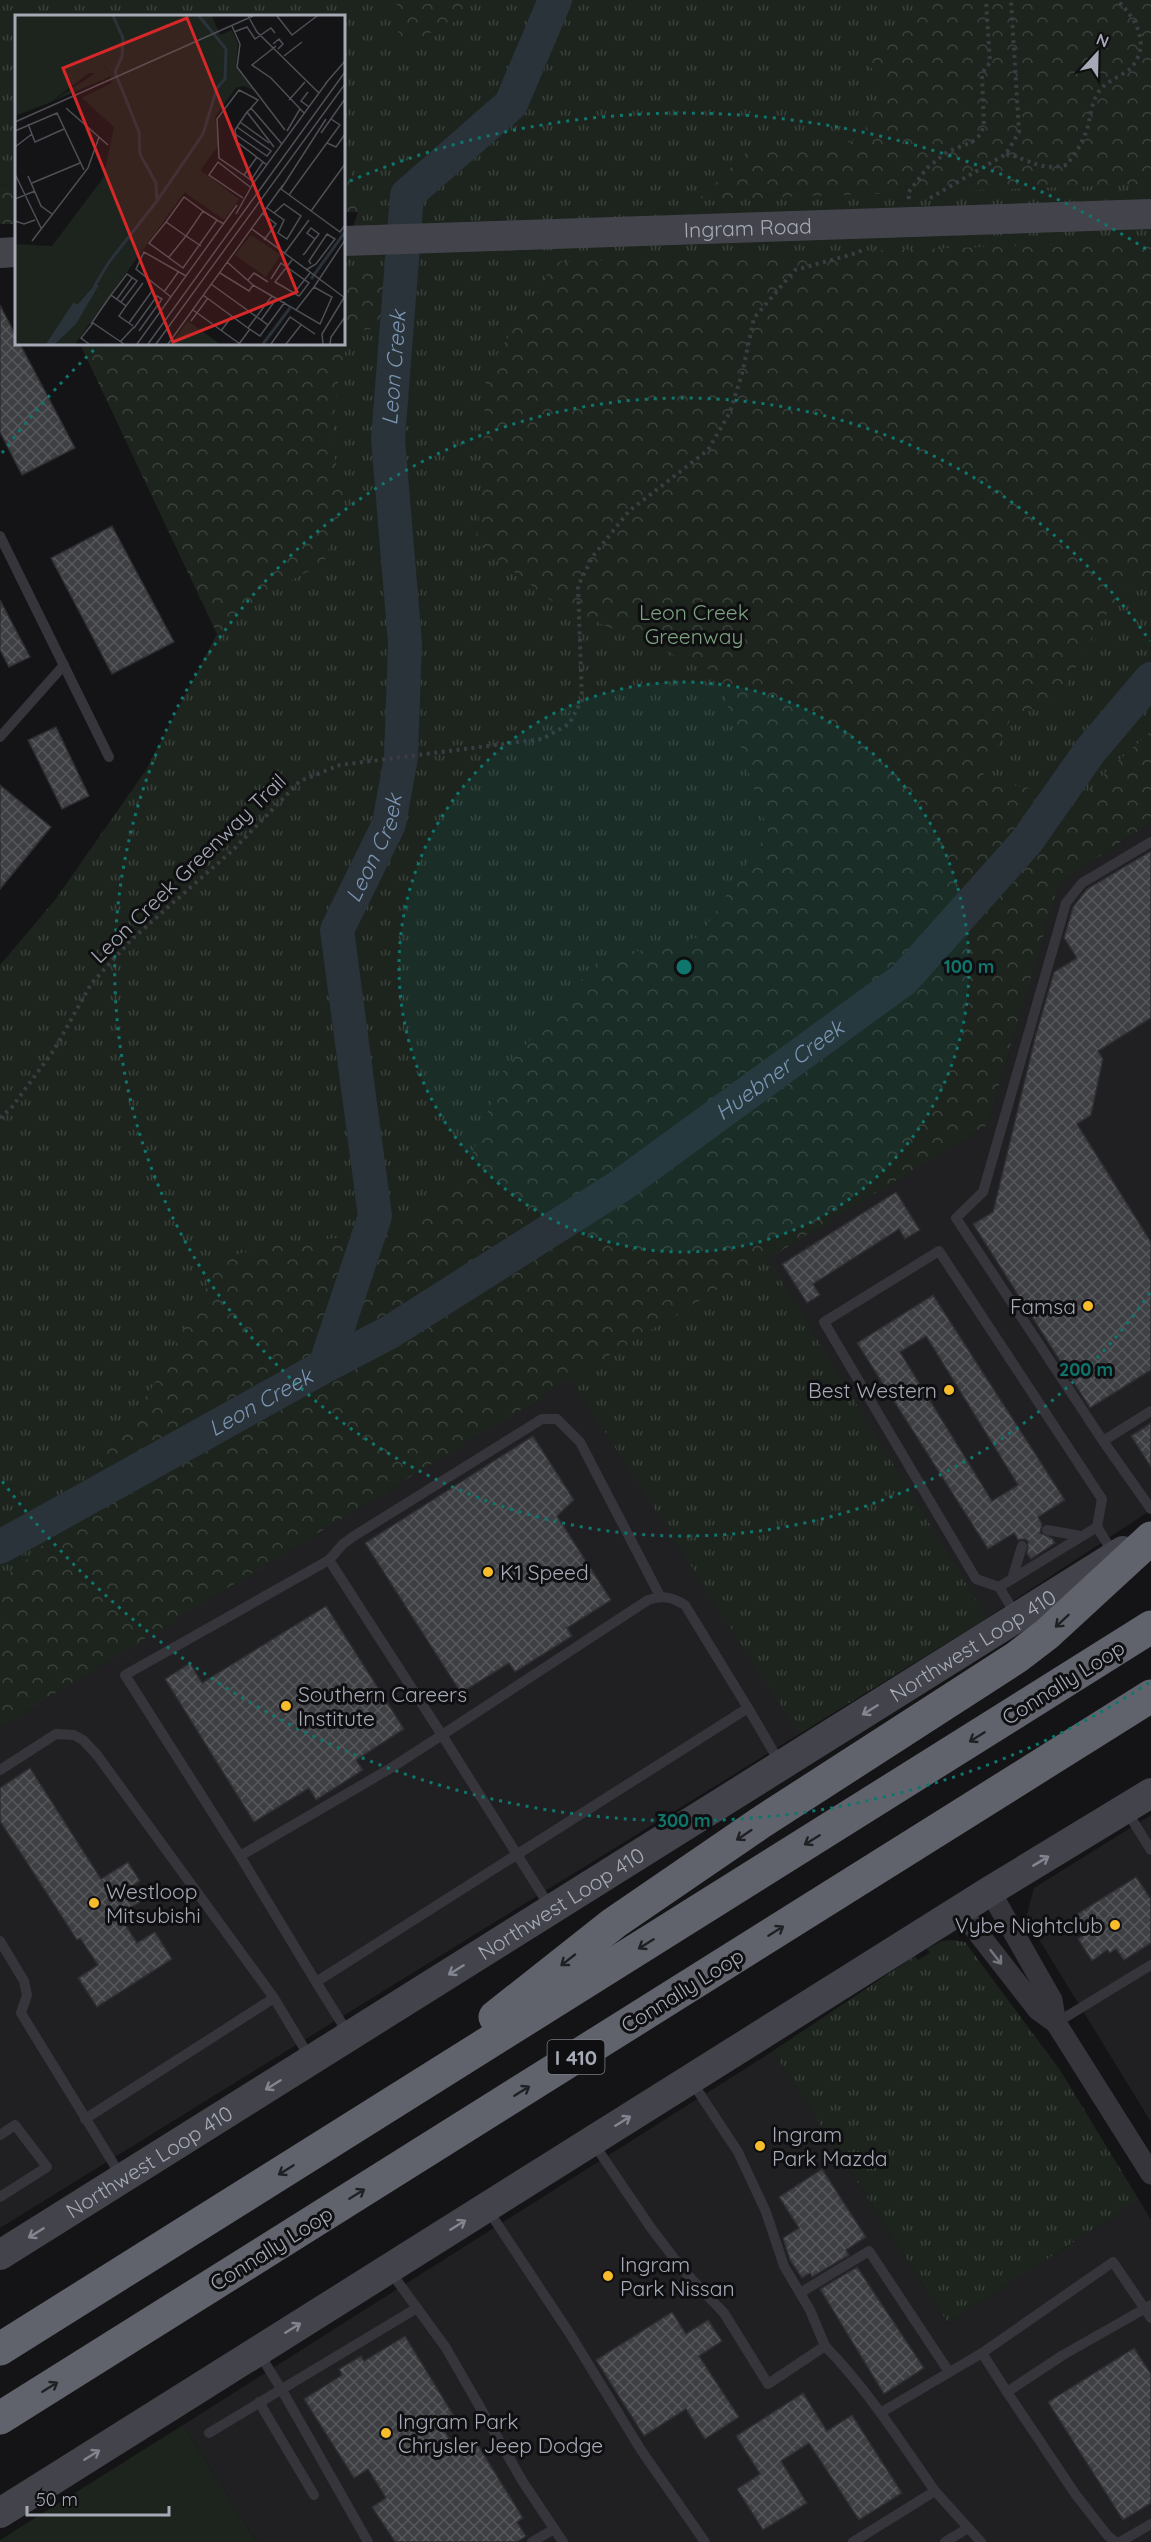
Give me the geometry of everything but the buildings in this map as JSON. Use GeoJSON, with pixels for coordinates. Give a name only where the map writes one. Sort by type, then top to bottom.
{"type":"FeatureCollection","features":[{"type":"Feature","properties":{"kind":"highway"},"geometry":{"type":"LineString","coordinates":[[364,2121],[614,1923],[760,1824],[1017,1657],[1047,1634],[1151,1536]]}},
{"type":"Feature","properties":{"kind":"highway","name":"Connally Loop"},"geometry":{"type":"LineString","coordinates":[[0,2349],[1151,1627]]}},
{"type":"Feature","properties":{"kind":"highway","name":"Connally Loop"},"geometry":{"type":"LineString","coordinates":[[0,2418],[1151,1696]]}},
{"type":"Feature","properties":{"kind":"main road","name":"Ingram Road"},"geometry":{"type":"LineString","coordinates":[[345,241],[1151,214]]}},
{"type":"Feature","properties":{"kind":"main road"},"geometry":{"type":"LineString","coordinates":[[0,253],[15,252]]}},
{"type":"Feature","properties":{"kind":"main road","name":"Northwest Loop 410"},"geometry":{"type":"LineString","coordinates":[[2,2249],[123,2179],[1115,1556],[1151,1536]]}},
{"type":"Feature","properties":{"kind":"main road"},"geometry":{"type":"LineString","coordinates":[[0,2513],[990,1891],[1151,1794]]}},
{"type":"Feature","properties":{"kind":"street"},"geometry":{"type":"LineString","coordinates":[[990,1891],[1052,2000],[1056,2023]]}},
{"type":"Feature","properties":{"kind":"street"},"geometry":{"type":"LineString","coordinates":[[960,1910],[1038,2010],[1056,2023],[1151,2174]]}},
{"type":"Feature","properties":{"kind":"lane"},"geometry":{"type":"LineString","coordinates":[[0,536],[110,757]]}},
{"type":"Feature","properties":{"kind":"lane"},"geometry":{"type":"LineString","coordinates":[[0,737],[64,665]]}},
{"type":"Feature","properties":{"kind":"lane"},"geometry":{"type":"LineString","coordinates":[[1151,842],[1082,883],[1066,903],[983,1192],[956,1218],[1103,1441],[1146,1493],[1151,1509]]}},
{"type":"Feature","properties":{"kind":"lane"},"geometry":{"type":"LineString","coordinates":[[1017,1618],[999,1587],[976,1579],[824,1322],[939,1251],[1102,1499],[1097,1527],[1115,1556]]}},
{"type":"Feature","properties":{"kind":"lane"},"geometry":{"type":"LineString","coordinates":[[1103,1441],[1151,1411]]}},
{"type":"Feature","properties":{"kind":"lane"},"geometry":{"type":"LineString","coordinates":[[350,2037],[240,1856],[125,1675],[329,1560],[343,1544],[354,1536],[542,1419],[557,1419],[580,1442],[660,1596]]}},
{"type":"Feature","properties":{"kind":"lane"},"geometry":{"type":"LineString","coordinates":[[999,1587],[1097,1527]]}},
{"type":"Feature","properties":{"kind":"lane"},"geometry":{"type":"LineString","coordinates":[[1047,1530],[1081,1536]]}},
{"type":"Feature","properties":{"kind":"lane"},"geometry":{"type":"LineString","coordinates":[[1012,1579],[1022,1546]]}},
{"type":"Feature","properties":{"kind":"lane"},"geometry":{"type":"LineString","coordinates":[[329,1560],[552,1910]]}},
{"type":"Feature","properties":{"kind":"lane"},"geometry":{"type":"LineString","coordinates":[[240,1856],[391,1768],[648,1600],[660,1596],[673,1598],[685,1605],[782,1766]]}},
{"type":"Feature","properties":{"kind":"lane"},"geometry":{"type":"LineString","coordinates":[[316,1982],[748,1708]]}},
{"type":"Feature","properties":{"kind":"lane"},"geometry":{"type":"LineString","coordinates":[[0,1770],[56,1734],[74,1735],[83,1740],[97,1755],[274,1998],[312,2060]]}},
{"type":"Feature","properties":{"kind":"lane"},"geometry":{"type":"LineString","coordinates":[[1126,1809],[1151,1850]]}},
{"type":"Feature","properties":{"kind":"lane"},"geometry":{"type":"LineString","coordinates":[[0,1941],[24,1981],[27,1995],[21,2013],[123,2179]]}},
{"type":"Feature","properties":{"kind":"lane"},"geometry":{"type":"LineString","coordinates":[[1056,2023],[1151,1965]]}},
{"type":"Feature","properties":{"kind":"lane"},"geometry":{"type":"LineString","coordinates":[[85,2119],[274,1998]]}},
{"type":"Feature","properties":{"kind":"lane"},"geometry":{"type":"LineString","coordinates":[[690,2079],[738,2152],[766,2212],[784,2266],[810,2310],[825,2346],[849,2371],[882,2412],[935,2491],[981,2542]]}},
{"type":"Feature","properties":{"kind":"lane"},"geometry":{"type":"LineString","coordinates":[[0,2135],[15,2125],[47,2167],[0,2198]]}},
{"type":"Feature","properties":{"kind":"lane"},"geometry":{"type":"LineString","coordinates":[[592,2141],[670,2253],[724,2313],[768,2384],[825,2346]]}},
{"type":"Feature","properties":{"kind":"lane"},"geometry":{"type":"LineString","coordinates":[[486,2207],[570,2334],[641,2450],[705,2542]]}},
{"type":"Feature","properties":{"kind":"lane"},"geometry":{"type":"LineString","coordinates":[[800,2293],[869,2251],[948,2372]]}},
{"type":"Feature","properties":{"kind":"lane"},"geometry":{"type":"LineString","coordinates":[[882,2412],[982,2353],[1113,2262],[1149,2310],[1063,2355],[1007,2392]]}},
{"type":"Feature","properties":{"kind":"lane"},"geometry":{"type":"LineString","coordinates":[[388,2268],[446,2348],[523,2482],[563,2542]]}},
{"type":"Feature","properties":{"kind":"lane"},"geometry":{"type":"LineString","coordinates":[[208,2433],[417,2308]]}},
{"type":"Feature","properties":{"kind":"lane"},"geometry":{"type":"LineString","coordinates":[[257,2350],[368,2542]]}},
{"type":"Feature","properties":{"kind":"lane"},"geometry":{"type":"LineString","coordinates":[[982,2353],[1070,2487],[1108,2536],[1118,2542],[1151,2524]]}},
{"type":"Feature","properties":{"kind":"lane"},"geometry":{"type":"LineString","coordinates":[[259,2402],[314,2495]]}},
{"type":"Feature","properties":{"kind":"lane"},"geometry":{"type":"LineString","coordinates":[[853,2542],[935,2491]]}},
{"type":"Feature","properties":{"kind":"lane"},"geometry":{"type":"LineString","coordinates":[[945,2542],[968,2528]]}},
{"type":"Feature","properties":{"kind":"lane"},"geometry":{"type":"LineString","coordinates":[[532,2542],[554,2529]]}},
{"type":"Feature","properties":{"kind":"path"},"geometry":{"type":"LineString","coordinates":[[909,203],[908,193],[927,168],[947,152],[972,142],[980,135],[984,126],[982,76],[990,63],[991,51],[986,0]]}},
{"type":"Feature","properties":{"kind":"path"},"geometry":{"type":"LineString","coordinates":[[926,201],[1006,154],[1019,132],[1011,0]]}},
{"type":"Feature","properties":{"kind":"path"},"geometry":{"type":"LineString","coordinates":[[1006,154],[1019,156],[1034,165],[1052,168],[1067,165],[1086,135],[1089,114],[1098,91],[1132,68],[1146,49],[1146,39],[1133,16],[1117,0]]}},
{"type":"Feature","properties":{"kind":"path","name":"Leon Creek Greenway Trail"},"geometry":{"type":"LineString","coordinates":[[0,1118],[12,1107],[54,1050],[91,984],[132,939],[234,849],[300,781],[340,765],[543,739],[569,724],[582,700],[578,586],[593,556],[629,511],[708,450],[730,412],[742,374],[754,318],[795,270],[857,253],[866,247]]}},
{"type":"Feature","properties":{"kind":"shaded area"},"geometry":{"type":"Polygon","coordinates":[[[1151,822],[1151,1510],[987,1618],[0,2228],[0,1727],[987,1125],[1059,883],[1151,822]]]}},
{"type":"Feature","properties":{"kind":"shaded area"},"geometry":{"type":"Polygon","coordinates":[[[1151,1815],[1151,2122],[1026,1918],[1034,1888],[1151,1815]]]}},
{"type":"Feature","properties":{"kind":"shaded area"},"geometry":{"type":"Polygon","coordinates":[[[773,2051],[948,2323],[1139,2200],[1151,2220],[1151,2542],[257,2542],[183,2425],[773,2051]]]}},
{"type":"Feature","properties":{"kind":"green space","name":"Leon Creek Greenway"},"geometry":{"type":"Polygon","coordinates":[[[0,0],[1151,0],[1151,822],[1059,883],[987,1125],[768,1259],[987,1618],[799,1734],[571,1379],[0,1727],[0,965],[55,900],[146,770],[217,634],[314,345],[345,345],[345,251],[358,212],[345,143],[345,15],[15,15],[15,183],[0,185],[0,0]]]}},
{"type":"Feature","properties":{"kind":"green space"},"geometry":{"type":"Polygon","coordinates":[[[397,0],[469,0],[467,16],[399,47],[397,0]]]}},
{"type":"Feature","properties":{"kind":"green space"},"geometry":{"type":"Polygon","coordinates":[[[915,0],[1151,0],[1151,184],[698,200],[754,145],[827,152],[861,137],[887,90],[868,63],[908,27],[915,0]]]}},
{"type":"Feature","properties":{"kind":"green space"},"geometry":{"type":"Polygon","coordinates":[[[345,143],[358,212],[345,212],[345,143]]]}},
{"type":"Feature","properties":{"kind":"green space"},"geometry":{"type":"Polygon","coordinates":[[[15,183],[15,224],[0,224],[0,185],[15,183]]]}},
{"type":"Feature","properties":{"kind":"green space"},"geometry":{"type":"Polygon","coordinates":[[[1151,241],[1151,581],[1131,583],[1099,624],[1059,699],[1012,716],[981,779],[1029,788],[1048,842],[1106,772],[1149,733],[1151,727],[1151,822],[1059,883],[987,1125],[0,1727],[0,1646],[8,1641],[0,1642],[0,1580],[38,1551],[153,1386],[223,1257],[293,1242],[392,1233],[467,1168],[503,1071],[599,960],[699,937],[768,832],[717,673],[557,605],[475,542],[481,508],[486,372],[556,262],[1151,241]]]}},
{"type":"Feature","properties":{"kind":"green space"},"geometry":{"type":"Polygon","coordinates":[[[420,267],[408,326],[350,331],[337,387],[332,445],[344,500],[324,563],[258,598],[217,634],[80,345],[345,345],[345,270],[420,267]]]}},
{"type":"Feature","properties":{"kind":"green space"},"geometry":{"type":"Polygon","coordinates":[[[942,1941],[965,1942],[1060,2070],[1139,2200],[948,2323],[773,2051],[915,1956],[918,1960],[930,1953],[927,1949],[942,1941]]]}},
{"type":"Feature","properties":{"kind":"green space"},"geometry":{"type":"Polygon","coordinates":[[[183,2425],[257,2542],[0,2542],[0,2540],[183,2425]]]}},
{"type":"Feature","properties":{"kind":"waterway","name":"Leon Creek"},"geometry":{"type":"LineString","coordinates":[[0,1547],[325,1366],[375,1216],[337,930],[389,824],[401,757],[405,643],[388,439],[407,195],[511,104],[555,0]]}},
{"type":"Feature","properties":{"kind":"waterway","name":"Huebner Creek"},"geometry":{"type":"LineString","coordinates":[[325,1366],[390,1332],[620,1186],[904,979],[1027,841],[1090,751],[1151,679]]}},
{"type":"Feature","properties":{"kind":"place","name":"Famsa"},"geometry":{"type":"Point","coordinates":[1088,1306]}},
{"type":"Feature","properties":{"kind":"place","name":"Best Western"},"geometry":{"type":"Point","coordinates":[949,1390]}},
{"type":"Feature","properties":{"kind":"place","name":"K1 Speed"},"geometry":{"type":"Point","coordinates":[488,1572]}},
{"type":"Feature","properties":{"kind":"place","name":"Southern Careers Institute"},"geometry":{"type":"Point","coordinates":[286,1706]}},
{"type":"Feature","properties":{"kind":"place","name":"Westloop Mitsubishi"},"geometry":{"type":"Point","coordinates":[94,1903]}},
{"type":"Feature","properties":{"kind":"place","name":"Vybe Nightclub"},"geometry":{"type":"Point","coordinates":[1115,1925]}},
{"type":"Feature","properties":{"kind":"place","name":"Ingram Park Mazda"},"geometry":{"type":"Point","coordinates":[760,2146]}},
{"type":"Feature","properties":{"kind":"place","name":"Ingram Park Nissan"},"geometry":{"type":"Point","coordinates":[608,2276]}},
{"type":"Feature","properties":{"kind":"place","name":"Ingram Park Chrysler Jeep Dodge"},"geometry":{"type":"Point","coordinates":[386,2433]}}]}
